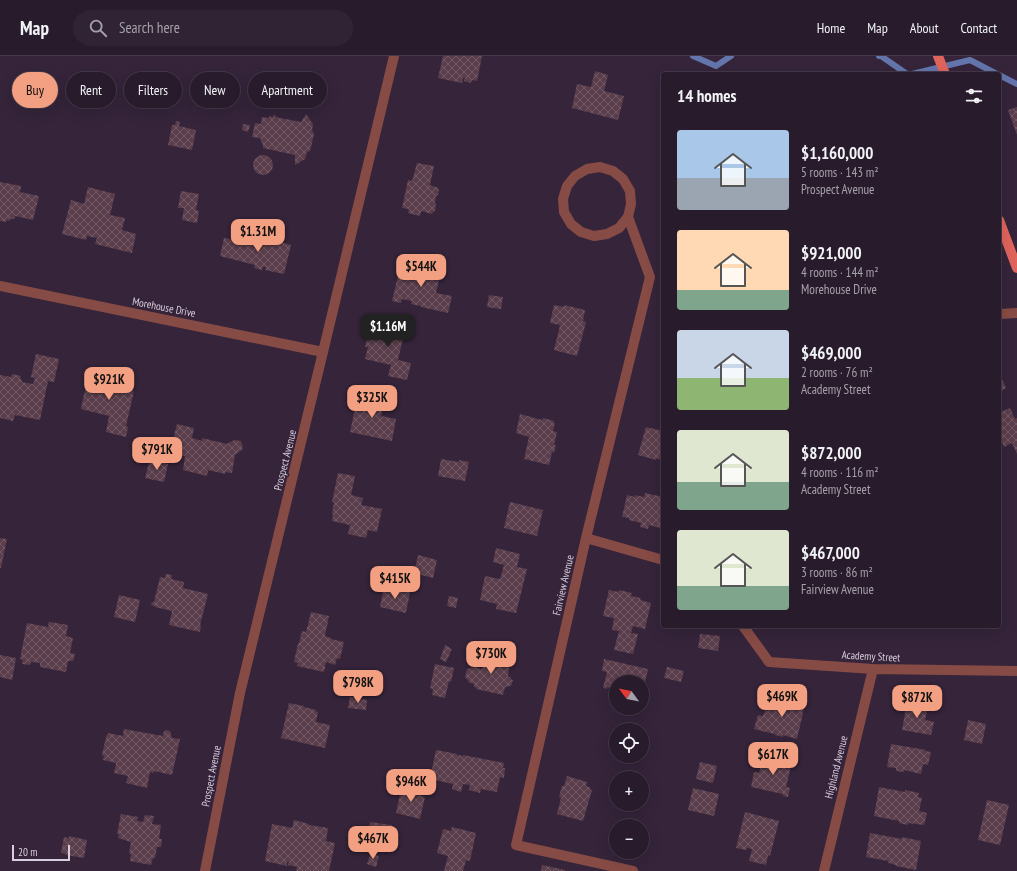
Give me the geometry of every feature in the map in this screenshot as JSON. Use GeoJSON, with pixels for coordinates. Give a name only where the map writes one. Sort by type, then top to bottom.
{"type":"FeatureCollection","features":[{"type":"Feature","properties":{"kind":"main road"},"geometry":{"type":"LineString","coordinates":[[938,56],[944,72]]}},
{"type":"Feature","properties":{"kind":"main road"},"geometry":{"type":"LineString","coordinates":[[1001,225],[1017,268]]}},
{"type":"Feature","properties":{"kind":"street","name":"Prospect Avenue"},"geometry":{"type":"LineString","coordinates":[[205,871],[240,693],[324,352],[394,56]]}},
{"type":"Feature","properties":{"kind":"street","name":"Fairview Avenue"},"geometry":{"type":"LineString","coordinates":[[628,217],[619,228],[607,234],[594,236],[581,232],[571,224],[564,212],[563,199],[567,186],[575,176],[587,169],[600,167],[613,171],[623,179],[630,191],[631,204],[628,217],[650,278],[586,538],[516,845],[633,871]]}},
{"type":"Feature","properties":{"kind":"street","name":"Morehouse Drive"},"geometry":{"type":"LineString","coordinates":[[0,286],[324,352]]}},
{"type":"Feature","properties":{"kind":"street"},"geometry":{"type":"LineString","coordinates":[[1001,314],[1017,313]]}},
{"type":"Feature","properties":{"kind":"street"},"geometry":{"type":"LineString","coordinates":[[586,538],[661,559]]}},
{"type":"Feature","properties":{"kind":"street","name":"Academy Street"},"geometry":{"type":"LineString","coordinates":[[744,628],[769,662],[873,669],[1017,671]]}},
{"type":"Feature","properties":{"kind":"street","name":"Highland Avenue"},"geometry":{"type":"LineString","coordinates":[[824,871],[873,669]]}},
{"type":"Feature","properties":{"kind":"building"},"geometry":{"type":"Polygon","coordinates":[[[443,56],[482,56],[477,81],[472,80],[471,83],[464,81],[465,78],[463,78],[462,83],[438,78],[443,56]]]}},
{"type":"Feature","properties":{"kind":"building"},"geometry":{"type":"Polygon","coordinates":[[[595,71],[608,75],[604,91],[624,96],[618,120],[572,108],[577,84],[591,87],[595,71]]]}},
{"type":"Feature","properties":{"kind":"building"},"geometry":{"type":"Polygon","coordinates":[[[1017,107],[1017,135],[1008,110],[1017,107]]]}},
{"type":"Feature","properties":{"kind":"building"},"geometry":{"type":"Polygon","coordinates":[[[306,114],[313,124],[312,130],[314,134],[310,151],[307,152],[305,159],[295,165],[295,155],[263,148],[260,138],[252,137],[255,123],[261,124],[262,117],[269,118],[269,116],[273,117],[273,115],[276,116],[275,117],[301,122],[306,114]]]}},
{"type":"Feature","properties":{"kind":"building"},"geometry":{"type":"Polygon","coordinates":[[[176,121],[180,122],[179,126],[196,130],[192,150],[168,145],[172,125],[175,125],[176,121]]]}},
{"type":"Feature","properties":{"kind":"building"},"geometry":{"type":"Polygon","coordinates":[[[243,124],[250,125],[248,132],[242,130],[243,124]]]}},
{"type":"Feature","properties":{"kind":"building"},"geometry":{"type":"Polygon","coordinates":[[[263,155],[270,158],[273,165],[270,172],[263,175],[256,172],[253,165],[256,158],[263,155]]]}},
{"type":"Feature","properties":{"kind":"building"},"geometry":{"type":"Polygon","coordinates":[[[417,163],[434,166],[430,185],[438,188],[439,190],[438,195],[436,196],[435,211],[432,214],[421,211],[420,216],[408,213],[409,209],[402,208],[408,180],[412,181],[417,163]]]}},
{"type":"Feature","properties":{"kind":"building"},"geometry":{"type":"Polygon","coordinates":[[[0,182],[21,186],[20,192],[39,196],[33,220],[15,216],[14,219],[10,219],[10,221],[0,221],[0,182]]]}},
{"type":"Feature","properties":{"kind":"building"},"geometry":{"type":"Polygon","coordinates":[[[88,187],[115,194],[110,215],[125,218],[122,230],[136,234],[132,253],[95,244],[97,238],[87,236],[86,240],[62,234],[71,200],[84,204],[88,187]]]}},
{"type":"Feature","properties":{"kind":"building"},"geometry":{"type":"Polygon","coordinates":[[[181,191],[199,194],[196,210],[199,211],[197,223],[182,220],[184,208],[178,208],[181,191]]]}},
{"type":"Feature","properties":{"kind":"building"},"geometry":{"type":"Polygon","coordinates":[[[239,235],[261,240],[261,237],[291,245],[284,274],[265,270],[266,267],[263,267],[262,270],[254,268],[255,265],[220,256],[224,238],[230,239],[236,236],[238,237],[239,235]]]}},
{"type":"Feature","properties":{"kind":"building"},"geometry":{"type":"Polygon","coordinates":[[[401,263],[441,271],[436,293],[452,296],[448,313],[411,304],[412,301],[402,299],[401,303],[392,301],[401,263]]]}},
{"type":"Feature","properties":{"kind":"building"},"geometry":{"type":"Polygon","coordinates":[[[489,295],[503,297],[501,309],[487,307],[489,295]]]}},
{"type":"Feature","properties":{"kind":"building"},"geometry":{"type":"Polygon","coordinates":[[[554,305],[564,307],[564,305],[585,310],[583,321],[586,322],[577,356],[554,350],[560,325],[550,323],[554,305]]]}},
{"type":"Feature","properties":{"kind":"building"},"geometry":{"type":"Polygon","coordinates":[[[380,319],[406,325],[398,360],[411,363],[407,380],[388,376],[391,365],[365,359],[368,347],[365,347],[369,330],[377,332],[380,319]]]}},
{"type":"Feature","properties":{"kind":"building"},"geometry":{"type":"Polygon","coordinates":[[[36,354],[59,359],[54,382],[48,381],[40,420],[15,415],[13,421],[0,418],[0,375],[11,377],[12,374],[21,376],[20,379],[22,382],[33,384],[35,378],[31,377],[36,354]]]}},
{"type":"Feature","properties":{"kind":"building"},"geometry":{"type":"Polygon","coordinates":[[[89,370],[124,378],[121,388],[134,391],[126,426],[128,427],[126,437],[106,432],[109,416],[81,409],[89,370]]]}},
{"type":"Feature","properties":{"kind":"building"},"geometry":{"type":"Polygon","coordinates":[[[1001,377],[1006,388],[1001,391],[1001,377]]]}},
{"type":"Feature","properties":{"kind":"building"},"geometry":{"type":"Polygon","coordinates":[[[358,394],[385,400],[381,416],[396,419],[392,441],[350,432],[358,394]]]}},
{"type":"Feature","properties":{"kind":"building"},"geometry":{"type":"Polygon","coordinates":[[[1010,408],[1015,419],[1017,418],[1017,454],[1012,443],[1004,447],[1001,439],[1001,412],[1010,408]]]}},
{"type":"Feature","properties":{"kind":"building"},"geometry":{"type":"Polygon","coordinates":[[[520,414],[542,420],[543,418],[554,421],[553,431],[557,432],[554,445],[556,445],[554,453],[552,452],[549,465],[524,459],[529,437],[516,433],[520,414]]]}},
{"type":"Feature","properties":{"kind":"building"},"geometry":{"type":"Polygon","coordinates":[[[177,424],[194,428],[192,438],[202,441],[202,438],[227,444],[234,440],[241,441],[243,449],[235,455],[232,473],[225,472],[225,474],[208,470],[207,476],[183,470],[185,456],[170,452],[177,424]]]}},
{"type":"Feature","properties":{"kind":"building"},"geometry":{"type":"Polygon","coordinates":[[[646,427],[661,431],[661,460],[638,455],[646,427]]]}},
{"type":"Feature","properties":{"kind":"building"},"geometry":{"type":"Polygon","coordinates":[[[150,459],[168,464],[164,482],[145,478],[150,459]]]}},
{"type":"Feature","properties":{"kind":"building"},"geometry":{"type":"Polygon","coordinates":[[[441,459],[469,462],[465,481],[438,476],[441,459]]]}},
{"type":"Feature","properties":{"kind":"building"},"geometry":{"type":"Polygon","coordinates":[[[338,473],[355,476],[351,495],[363,498],[361,505],[382,509],[377,532],[368,530],[366,538],[348,534],[350,525],[332,521],[334,502],[332,502],[338,473]]]}},
{"type":"Feature","properties":{"kind":"building"},"geometry":{"type":"Polygon","coordinates":[[[645,493],[661,497],[660,528],[649,525],[648,529],[640,527],[641,523],[622,517],[627,495],[644,497],[645,493]]]}},
{"type":"Feature","properties":{"kind":"building"},"geometry":{"type":"Polygon","coordinates":[[[510,502],[543,510],[537,536],[504,528],[510,502]]]}},
{"type":"Feature","properties":{"kind":"building"},"geometry":{"type":"Polygon","coordinates":[[[0,538],[7,539],[1,568],[0,568],[0,538]]]}},
{"type":"Feature","properties":{"kind":"building"},"geometry":{"type":"Polygon","coordinates":[[[496,548],[520,554],[517,567],[527,569],[516,613],[496,609],[497,604],[480,600],[485,576],[500,579],[504,565],[493,562],[496,548]]]}},
{"type":"Feature","properties":{"kind":"building"},"geometry":{"type":"Polygon","coordinates":[[[418,555],[437,560],[433,578],[414,573],[418,555]]]}},
{"type":"Feature","properties":{"kind":"building"},"geometry":{"type":"Polygon","coordinates":[[[166,574],[172,575],[171,579],[184,582],[183,588],[208,594],[200,625],[200,632],[169,625],[172,611],[151,605],[152,602],[154,602],[160,577],[165,578],[166,574]]]}},
{"type":"Feature","properties":{"kind":"building"},"geometry":{"type":"Polygon","coordinates":[[[384,587],[410,592],[406,613],[380,607],[384,587]]]}},
{"type":"Feature","properties":{"kind":"building"},"geometry":{"type":"Polygon","coordinates":[[[609,590],[618,592],[619,590],[632,593],[631,596],[641,598],[640,600],[651,603],[645,629],[633,626],[631,633],[638,634],[633,654],[614,650],[619,631],[612,630],[614,618],[603,616],[609,590]]]}},
{"type":"Feature","properties":{"kind":"building"},"geometry":{"type":"Polygon","coordinates":[[[119,595],[140,600],[135,622],[114,617],[119,595]]]}},
{"type":"Feature","properties":{"kind":"building"},"geometry":{"type":"Polygon","coordinates":[[[449,596],[458,598],[456,608],[447,606],[449,596]]]}},
{"type":"Feature","properties":{"kind":"building"},"geometry":{"type":"Polygon","coordinates":[[[311,612],[329,616],[325,636],[344,642],[340,659],[337,658],[335,665],[326,662],[324,672],[297,666],[298,663],[294,662],[302,631],[306,632],[311,612]]]}},
{"type":"Feature","properties":{"kind":"building"},"geometry":{"type":"Polygon","coordinates":[[[49,622],[68,625],[66,636],[73,638],[70,653],[75,654],[73,661],[68,661],[66,672],[40,667],[40,663],[31,662],[30,665],[22,664],[23,660],[20,659],[27,623],[48,627],[49,622]]]}},
{"type":"Feature","properties":{"kind":"building"},"geometry":{"type":"Polygon","coordinates":[[[700,634],[720,636],[718,651],[698,648],[700,634]]]}},
{"type":"Feature","properties":{"kind":"building"},"geometry":{"type":"Polygon","coordinates":[[[445,645],[452,649],[446,662],[440,659],[445,645]]]}},
{"type":"Feature","properties":{"kind":"building"},"geometry":{"type":"Polygon","coordinates":[[[485,653],[509,659],[507,667],[509,668],[508,677],[511,677],[510,679],[513,680],[511,686],[505,687],[503,695],[476,689],[477,688],[474,687],[474,684],[470,683],[465,677],[467,669],[474,667],[482,669],[485,653]]]}},
{"type":"Feature","properties":{"kind":"building"},"geometry":{"type":"Polygon","coordinates":[[[0,655],[16,658],[12,680],[0,677],[0,655]]]}},
{"type":"Feature","properties":{"kind":"building"},"geometry":{"type":"Polygon","coordinates":[[[604,659],[648,669],[647,675],[609,675],[609,687],[607,687],[607,689],[603,688],[607,672],[602,671],[604,659]]]}},
{"type":"Feature","properties":{"kind":"building"},"geometry":{"type":"Polygon","coordinates":[[[435,664],[454,668],[445,698],[432,695],[433,689],[430,688],[435,664]]]}},
{"type":"Feature","properties":{"kind":"building"},"geometry":{"type":"Polygon","coordinates":[[[667,667],[684,671],[681,682],[664,678],[667,667]]]}},
{"type":"Feature","properties":{"kind":"building"},"geometry":{"type":"Polygon","coordinates":[[[772,696],[805,704],[797,739],[783,735],[783,737],[754,729],[758,715],[763,716],[765,710],[768,711],[772,696]]]}},
{"type":"Feature","properties":{"kind":"building"},"geometry":{"type":"Polygon","coordinates":[[[350,697],[367,700],[366,710],[348,708],[350,697]]]}},
{"type":"Feature","properties":{"kind":"building"},"geometry":{"type":"Polygon","coordinates":[[[907,702],[928,706],[925,720],[934,722],[931,735],[902,730],[907,702]]]}},
{"type":"Feature","properties":{"kind":"building"},"geometry":{"type":"Polygon","coordinates":[[[289,703],[316,710],[315,711],[318,712],[316,722],[330,725],[325,748],[281,738],[289,703]]]}},
{"type":"Feature","properties":{"kind":"building"},"geometry":{"type":"Polygon","coordinates":[[[968,720],[986,724],[982,744],[964,740],[968,720]]]}},
{"type":"Feature","properties":{"kind":"building"},"geometry":{"type":"Polygon","coordinates":[[[124,729],[163,736],[163,733],[166,730],[170,731],[172,738],[180,739],[172,775],[154,771],[154,773],[150,772],[147,788],[126,783],[128,776],[114,773],[116,763],[103,760],[104,756],[102,755],[106,737],[108,733],[123,736],[124,729]]]}},
{"type":"Feature","properties":{"kind":"building"},"geometry":{"type":"Polygon","coordinates":[[[891,744],[931,752],[928,765],[923,764],[921,774],[904,770],[904,772],[896,771],[896,768],[887,767],[891,744]]]}},
{"type":"Feature","properties":{"kind":"building"},"geometry":{"type":"Polygon","coordinates":[[[436,750],[504,763],[504,778],[500,777],[497,792],[481,789],[480,793],[469,790],[470,785],[463,784],[461,792],[452,789],[453,784],[430,779],[436,750]]]}},
{"type":"Feature","properties":{"kind":"building"},"geometry":{"type":"Polygon","coordinates":[[[763,756],[792,762],[786,787],[790,788],[788,797],[783,796],[783,794],[751,787],[754,772],[759,773],[763,756]]]}},
{"type":"Feature","properties":{"kind":"building"},"geometry":{"type":"Polygon","coordinates":[[[700,762],[717,766],[713,783],[696,779],[700,762]]]}},
{"type":"Feature","properties":{"kind":"building"},"geometry":{"type":"Polygon","coordinates":[[[567,776],[587,782],[586,786],[592,790],[583,821],[557,814],[561,798],[559,797],[567,776]]]}},
{"type":"Feature","properties":{"kind":"building"},"geometry":{"type":"Polygon","coordinates":[[[407,786],[420,789],[418,795],[425,797],[420,819],[396,813],[401,790],[406,792],[407,786]]]}},
{"type":"Feature","properties":{"kind":"building"},"geometry":{"type":"Polygon","coordinates":[[[879,787],[919,793],[918,797],[922,798],[919,811],[927,813],[924,825],[908,823],[908,825],[899,823],[899,821],[874,816],[879,787]]]}},
{"type":"Feature","properties":{"kind":"building"},"geometry":{"type":"Polygon","coordinates":[[[693,788],[719,794],[714,816],[688,810],[693,788]]]}},
{"type":"Feature","properties":{"kind":"building"},"geometry":{"type":"Polygon","coordinates":[[[987,800],[1009,805],[1000,845],[978,840],[987,800]]]}},
{"type":"Feature","properties":{"kind":"building"},"geometry":{"type":"Polygon","coordinates":[[[745,812],[779,821],[770,856],[768,855],[766,865],[749,861],[752,849],[747,848],[746,850],[736,848],[745,812]]]}},
{"type":"Feature","properties":{"kind":"building"},"geometry":{"type":"Polygon","coordinates":[[[121,814],[138,817],[137,821],[143,822],[145,815],[154,816],[152,824],[161,825],[159,839],[162,839],[161,847],[157,847],[155,858],[153,858],[151,865],[130,861],[131,854],[129,853],[131,842],[118,838],[119,834],[117,834],[121,814]]]}},
{"type":"Feature","properties":{"kind":"building"},"geometry":{"type":"Polygon","coordinates":[[[294,820],[309,825],[328,828],[326,841],[335,843],[329,871],[296,871],[297,867],[288,865],[289,862],[287,862],[287,866],[265,861],[272,824],[292,828],[294,820]]]}},
{"type":"Feature","properties":{"kind":"building"},"geometry":{"type":"Polygon","coordinates":[[[370,822],[392,825],[390,844],[367,841],[370,822]]]}},
{"type":"Feature","properties":{"kind":"building"},"geometry":{"type":"Polygon","coordinates":[[[452,827],[476,833],[470,861],[466,860],[463,871],[444,871],[448,856],[437,853],[443,829],[451,831],[452,827]]]}},
{"type":"Feature","properties":{"kind":"building"},"geometry":{"type":"Polygon","coordinates":[[[870,833],[921,841],[916,870],[896,866],[888,863],[888,861],[866,857],[870,833]]]}},
{"type":"Feature","properties":{"kind":"building"},"geometry":{"type":"Polygon","coordinates":[[[69,836],[87,840],[84,858],[61,853],[64,837],[69,838],[69,836]]]}},
{"type":"Feature","properties":{"kind":"building"},"geometry":{"type":"Polygon","coordinates":[[[370,854],[379,856],[376,867],[367,864],[370,854]]]}},
{"type":"Feature","properties":{"kind":"building"},"geometry":{"type":"Polygon","coordinates":[[[542,865],[565,870],[565,871],[541,871],[542,865]]]}},
{"type":"Feature","properties":{"kind":"waterway"},"geometry":{"type":"LineString","coordinates":[[693,56],[716,66],[731,56]]}},
{"type":"Feature","properties":{"kind":"waterway"},"geometry":{"type":"LineString","coordinates":[[879,56],[904,72]]}},
{"type":"Feature","properties":{"kind":"waterway"},"geometry":{"type":"LineString","coordinates":[[920,72],[970,60],[993,72]]}},
{"type":"Feature","properties":{"kind":"waterway"},"geometry":{"type":"LineString","coordinates":[[1001,76],[1017,84]]}}]}
